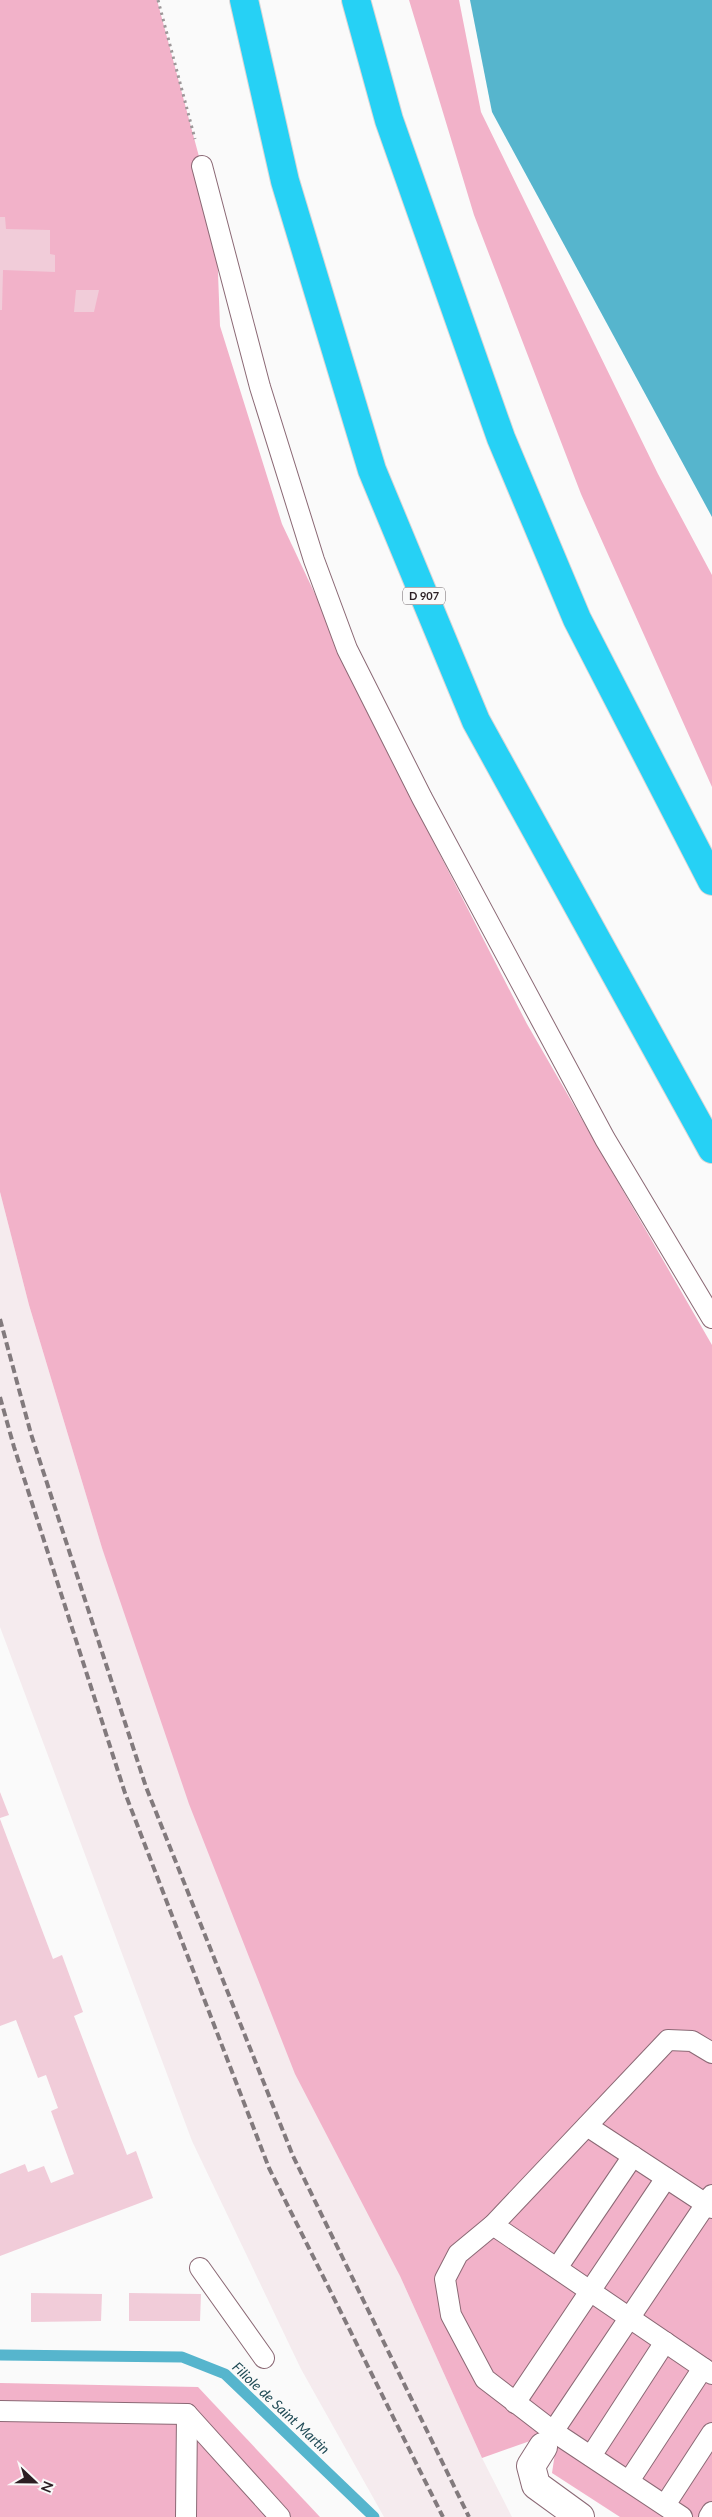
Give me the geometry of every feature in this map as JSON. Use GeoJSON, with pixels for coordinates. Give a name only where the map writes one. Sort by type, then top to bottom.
{"type":"FeatureCollection","features":[{"type":"Feature","properties":{"kind":"highway","name":"D 907"},"geometry":{"type":"LineString","coordinates":[[244,0],[285,181],[372,470],[476,721],[712,1148]]}},
{"type":"Feature","properties":{"kind":"highway"},"geometry":{"type":"LineString","coordinates":[[356,0],[389,120],[501,438],[577,619],[712,881]]}},
{"type":"Feature","properties":{"kind":"street"},"geometry":{"type":"LineString","coordinates":[[548,2439],[532,2466],[536,2485],[580,2517]]}},
{"type":"Feature","properties":{"kind":"lane"},"geometry":{"type":"LineString","coordinates":[[202,166],[260,387],[314,560],[347,649],[422,798],[605,1139],[712,1318]]}},
{"type":"Feature","properties":{"kind":"lane"},"geometry":{"type":"LineString","coordinates":[[682,2517],[591,2456],[548,2439],[516,2403],[485,2379],[451,2314],[445,2280],[458,2254],[493,2225],[668,2040],[692,2041],[712,2053]]}},
{"type":"Feature","properties":{"kind":"lane"},"geometry":{"type":"LineString","coordinates":[[548,2439],[710,2202],[666,2178],[587,2126]]}},
{"type":"Feature","properties":{"kind":"lane"},"geometry":{"type":"LineString","coordinates":[[557,2268],[634,2156]]}},
{"type":"Feature","properties":{"kind":"lane"},"geometry":{"type":"LineString","coordinates":[[516,2403],[666,2178]]}},
{"type":"Feature","properties":{"kind":"lane"},"geometry":{"type":"LineString","coordinates":[[493,2225],[708,2371],[629,2481]]}},
{"type":"Feature","properties":{"kind":"lane"},"geometry":{"type":"LineString","coordinates":[[200,2268],[264,2358]]}},
{"type":"Feature","properties":{"kind":"lane"},"geometry":{"type":"LineString","coordinates":[[591,2456],[665,2342]]}},
{"type":"Feature","properties":{"kind":"lane"},"geometry":{"type":"LineString","coordinates":[[0,2411],[187,2414],[280,2517]]}},
{"type":"Feature","properties":{"kind":"lane"},"geometry":{"type":"LineString","coordinates":[[186,2517],[187,2414]]}},
{"type":"Feature","properties":{"kind":"lane"},"geometry":{"type":"LineString","coordinates":[[665,2505],[712,2433]]}},
{"type":"Feature","properties":{"kind":"lane"},"geometry":{"type":"LineString","coordinates":[[709,2517],[712,2512]]}},
{"type":"Feature","properties":{"kind":"path"},"geometry":{"type":"LineString","coordinates":[[158,0],[202,166]]}},
{"type":"Feature","properties":{"kind":"shaded area"},"geometry":{"type":"Polygon","coordinates":[[[0,0],[157,0],[216,220],[220,326],[282,524],[415,806],[527,1024],[712,1345],[712,2517],[620,2517],[552,2473],[555,2453],[530,2441],[482,2458],[400,2276],[295,2074],[189,1804],[102,1548],[29,1305],[0,1192],[0,0]]]}},
{"type":"Feature","properties":{"kind":"shaded area"},"geometry":{"type":"Polygon","coordinates":[[[409,0],[459,0],[481,112],[658,474],[712,575],[712,787],[581,494],[474,215],[409,0]]]}},
{"type":"Feature","properties":{"kind":"shaded area"},"geometry":{"type":"Polygon","coordinates":[[[0,1192],[29,1305],[102,1548],[400,2276],[482,2458],[512,2517],[384,2517],[301,2369],[192,2141],[0,1627],[0,1192]]]}},
{"type":"Feature","properties":{"kind":"shaded area"},"geometry":{"type":"Polygon","coordinates":[[[0,2383],[198,2387],[320,2517],[0,2517],[0,2383]]]}},
{"type":"Feature","properties":{"kind":"water"},"geometry":{"type":"Polygon","coordinates":[[[470,0],[712,0],[712,517],[492,112],[470,0]]]}},
{"type":"Feature","properties":{"kind":"building"},"geometry":{"type":"Polygon","coordinates":[[[0,217],[5,217],[6,229],[50,230],[50,254],[55,255],[55,272],[3,270],[2,310],[0,310],[0,217]]]}},
{"type":"Feature","properties":{"kind":"building"},"geometry":{"type":"Polygon","coordinates":[[[76,290],[99,290],[94,312],[74,312],[76,290]]]}},
{"type":"Feature","properties":{"kind":"building"},"geometry":{"type":"Polygon","coordinates":[[[0,1792],[9,1815],[0,1818],[0,1792]]]}},
{"type":"Feature","properties":{"kind":"building"},"geometry":{"type":"Polygon","coordinates":[[[0,1819],[53,1959],[62,1955],[83,2012],[74,2016],[127,2155],[136,2151],[153,2198],[0,2256],[0,2174],[25,2164],[28,2172],[44,2166],[51,2183],[74,2174],[51,2111],[58,2108],[46,2075],[38,2078],[16,2020],[0,2026],[0,1819]]]}},
{"type":"Feature","properties":{"kind":"building"},"geometry":{"type":"Polygon","coordinates":[[[31,2293],[102,2294],[101,2321],[31,2322],[31,2293]]]}},
{"type":"Feature","properties":{"kind":"building"},"geometry":{"type":"Polygon","coordinates":[[[129,2293],[201,2294],[200,2321],[129,2321],[129,2293]]]}},
{"type":"Feature","properties":{"kind":"waterway","name":"Filiole de Saint Martin"},"geometry":{"type":"LineString","coordinates":[[0,2355],[182,2357],[225,2374],[374,2517]]}},
{"type":"Feature","properties":{"kind":"railway"},"geometry":{"type":"LineString","coordinates":[[0,1319],[31,1434],[146,1787],[293,2156],[469,2517]]}},
{"type":"Feature","properties":{"kind":"railway"},"geometry":{"type":"LineString","coordinates":[[0,1397],[14,1447],[125,1793],[269,2168],[443,2517]]}}]}
